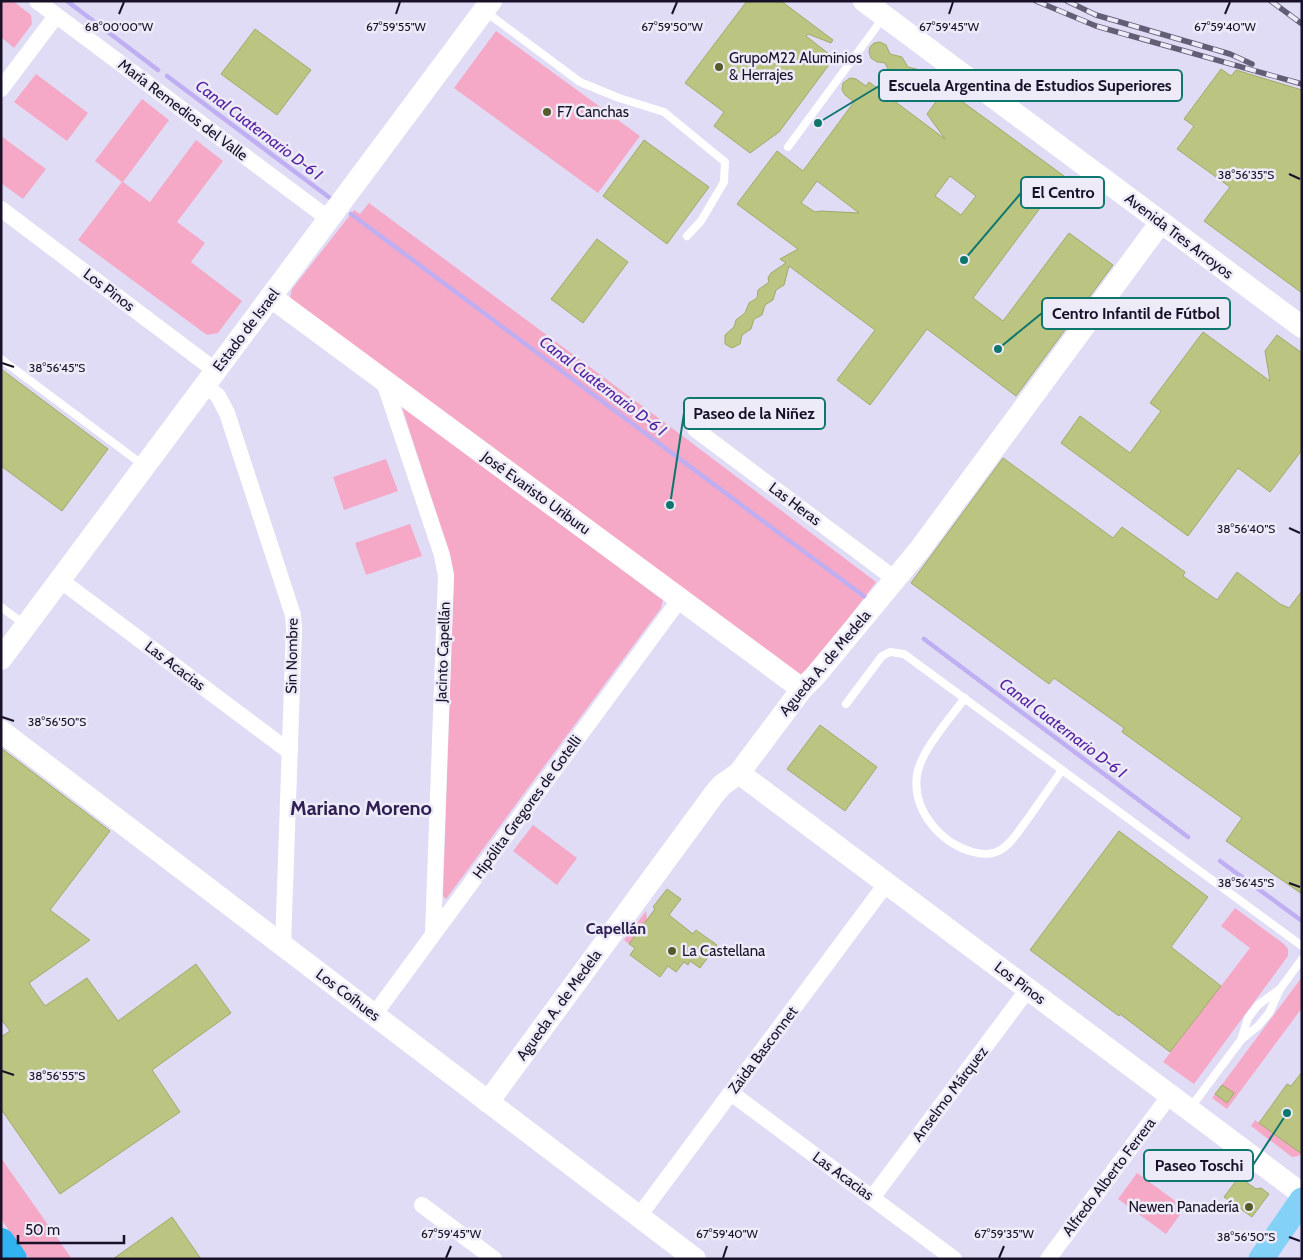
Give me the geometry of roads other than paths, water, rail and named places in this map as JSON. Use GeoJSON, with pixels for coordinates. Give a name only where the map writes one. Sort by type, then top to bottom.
{"type":"FeatureCollection","features":[{"type":"Feature","properties":{"kind":"highway"},"geometry":{"type":"LineString","coordinates":[[1,1242],[13,1259]]}},
{"type":"Feature","properties":{"kind":"main road"},"geometry":{"type":"LineString","coordinates":[[1261,1259],[1302,1200]]}},
{"type":"Feature","properties":{"kind":"street","name":"María Remedios del Valle"},"geometry":{"type":"LineString","coordinates":[[37,1],[329,219]]}},
{"type":"Feature","properties":{"kind":"street","name":"Avenida Tres Arroyos"},"geometry":{"type":"LineString","coordinates":[[864,1],[1302,327]]}},
{"type":"Feature","properties":{"kind":"street","name":"Estado de Israel"},"geometry":{"type":"LineString","coordinates":[[1,659],[488,6]]}},
{"type":"Feature","properties":{"kind":"street"},"geometry":{"type":"LineString","coordinates":[[1,88],[56,16]]}},
{"type":"Feature","properties":{"kind":"street","name":"Los Pinos"},"geometry":{"type":"LineString","coordinates":[[1,209],[211,378]]}},
{"type":"Feature","properties":{"kind":"street","name":"Agueda A. de Medela"},"geometry":{"type":"LineString","coordinates":[[488,1102],[715,792],[738,773],[802,689],[815,676],[920,549],[1161,222]]}},
{"type":"Feature","properties":{"kind":"street","name":"José Evaristo Uriburu"},"geometry":{"type":"LineString","coordinates":[[271,297],[802,689]]}},
{"type":"Feature","properties":{"kind":"street","name":"Sin Nombre"},"geometry":{"type":"LineString","coordinates":[[211,378],[218,396],[228,413],[292,608],[294,629],[283,945]]}},
{"type":"Feature","properties":{"kind":"street","name":"Jacinto Capellán"},"geometry":{"type":"LineString","coordinates":[[383,379],[442,556],[446,576],[433,934]]}},
{"type":"Feature","properties":{"kind":"street","name":"Las Heras"},"geometry":{"type":"LineString","coordinates":[[695,429],[895,579]]}},
{"type":"Feature","properties":{"kind":"street","name":"Las Acacias"},"geometry":{"type":"LineString","coordinates":[[60,580],[290,752]]}},
{"type":"Feature","properties":{"kind":"street","name":"Hipólita Gregores de Gotelli"},"geometry":{"type":"LineString","coordinates":[[374,1015],[680,599]]}},
{"type":"Feature","properties":{"kind":"street","name":"Los Coíhues"},"geometry":{"type":"LineString","coordinates":[[1,732],[695,1259]]}},
{"type":"Feature","properties":{"kind":"street","name":"Los Pinos"},"geometry":{"type":"LineString","coordinates":[[738,773],[1302,1194]]}},
{"type":"Feature","properties":{"kind":"street","name":"Zaida Basconnet"},"geometry":{"type":"LineString","coordinates":[[639,1216],[886,884]]}},
{"type":"Feature","properties":{"kind":"street","name":"Anselmo Márquez"},"geometry":{"type":"LineString","coordinates":[[872,1198],[1028,989]]}},
{"type":"Feature","properties":{"kind":"street","name":"Las Acacias"},"geometry":{"type":"LineString","coordinates":[[731,1093],[954,1259]]}},
{"type":"Feature","properties":{"kind":"street","name":"Alfredo Alberto Ferrera"},"geometry":{"type":"LineString","coordinates":[[1048,1259],[1170,1095]]}},
{"type":"Feature","properties":{"kind":"street"},"geometry":{"type":"LineString","coordinates":[[422,1205],[494,1259]]}},
{"type":"Feature","properties":{"kind":"lane"},"geometry":{"type":"LineString","coordinates":[[488,6],[580,82],[619,98],[664,112],[725,162],[724,182],[701,221],[687,236]]}},
{"type":"Feature","properties":{"kind":"lane"},"geometry":{"type":"LineString","coordinates":[[788,147],[884,17]]}},
{"type":"Feature","properties":{"kind":"lane"},"geometry":{"type":"LineString","coordinates":[[1,359],[145,466]]}},
{"type":"Feature","properties":{"kind":"lane"},"geometry":{"type":"LineString","coordinates":[[1,607],[26,626]]}},
{"type":"Feature","properties":{"kind":"lane"},"geometry":{"type":"LineString","coordinates":[[846,704],[879,659],[886,654],[895,652],[908,657],[1302,946]]}},
{"type":"Feature","properties":{"kind":"lane"},"geometry":{"type":"LineString","coordinates":[[965,698],[926,752],[918,768],[917,777],[917,787],[922,809],[935,828],[952,843],[982,854],[1001,850],[1014,838],[1062,770]]}},
{"type":"Feature","properties":{"kind":"lane"},"geometry":{"type":"LineString","coordinates":[[1190,1110],[1241,1040],[1258,1026],[1269,1013],[1280,989],[1302,959]]}},
{"type":"Feature","properties":{"kind":"lane"},"geometry":{"type":"LineString","coordinates":[[1241,1040],[1248,1018],[1258,1005],[1280,989]]}},
{"type":"Feature","properties":{"kind":"waterway","name":"Canal Cuaternario D-6 I"},"geometry":{"type":"LineString","coordinates":[[67,1],[158,70]]}},
{"type":"Feature","properties":{"kind":"waterway","name":"Canal Cuaternario D-6 I"},"geometry":{"type":"LineString","coordinates":[[167,76],[334,201]]}},
{"type":"Feature","properties":{"kind":"waterway","name":"Canal Cuaternario D-6 I"},"geometry":{"type":"LineString","coordinates":[[351,214],[865,597]]}},
{"type":"Feature","properties":{"kind":"waterway","name":"Canal Cuaternario D-6 I"},"geometry":{"type":"LineString","coordinates":[[924,639],[1188,837]]}},
{"type":"Feature","properties":{"kind":"waterway","name":"Canal Cuaternario D-6 I"},"geometry":{"type":"LineString","coordinates":[[1220,861],[1302,921]]}},
{"type":"Feature","properties":{"kind":"railway"},"geometry":{"type":"LineString","coordinates":[[1036,1],[1096,26],[1302,84]]}},
{"type":"Feature","properties":{"kind":"railway"},"geometry":{"type":"LineString","coordinates":[[1067,1],[1096,15],[1230,54],[1252,64]]}},
{"type":"Feature","properties":{"kind":"railway"},"geometry":{"type":"LineString","coordinates":[[1271,1],[1302,24]]}},
{"type":"Feature","properties":{"kind":"place","name":"GrupoM22 Aluminios & Herrajes"},"geometry":{"type":"Point","coordinates":[719,67]}},
{"type":"Feature","properties":{"kind":"place","name":"F7 Canchas"},"geometry":{"type":"Point","coordinates":[547,112]}},
{"type":"Feature","properties":{"kind":"place","name":"Escuela Argentina de Estudios Superiores"},"geometry":{"type":"Point","coordinates":[818,123]}},
{"type":"Feature","properties":{"kind":"place","name":"El Centro"},"geometry":{"type":"Point","coordinates":[964,260]}},
{"type":"Feature","properties":{"kind":"place","name":"Centro Infantil de Fútbol"},"geometry":{"type":"Point","coordinates":[998,349]}},
{"type":"Feature","properties":{"kind":"place","name":"Paseo de la Niñez"},"geometry":{"type":"Point","coordinates":[670,505]}},
{"type":"Feature","properties":{"kind":"place","name":"La Castellana"},"geometry":{"type":"Point","coordinates":[672,951]}},
{"type":"Feature","properties":{"kind":"place","name":"Paseo Toschi"},"geometry":{"type":"Point","coordinates":[1287,1113]}},
{"type":"Feature","properties":{"kind":"place","name":"Newen Panadería"},"geometry":{"type":"Point","coordinates":[1249,1207]}},
{"type":"Feature","properties":{"kind":"district","name":"Mariano Moreno"},"geometry":{"type":"Point","coordinates":[361,808]}},
{"type":"Feature","properties":{"kind":"district","name":"Capellán"},"geometry":{"type":"Point","coordinates":[616,928]}}]}
